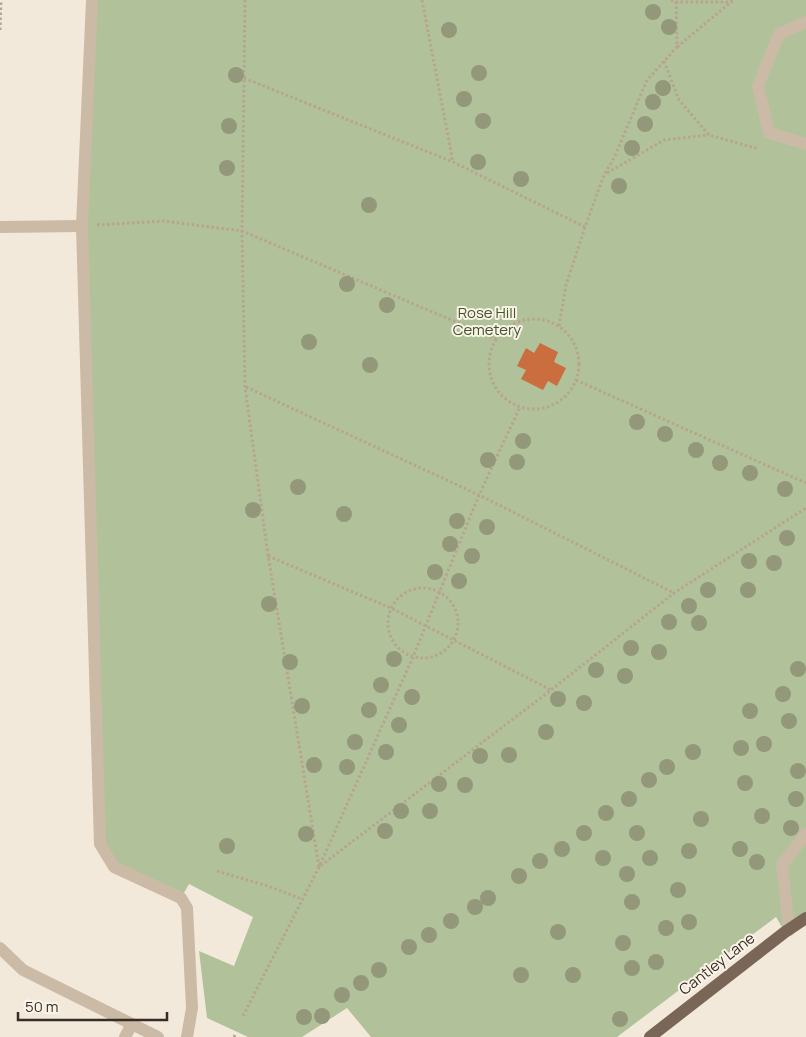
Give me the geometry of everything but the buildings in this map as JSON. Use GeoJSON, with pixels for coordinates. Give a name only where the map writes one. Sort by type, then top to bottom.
{"type":"FeatureCollection","features":[{"type":"Feature","properties":{"kind":"main road","name":"Cantley Lane"},"geometry":{"type":"LineString","coordinates":[[650,1037],[806,918]]}},
{"type":"Feature","properties":{"kind":"street"},"geometry":{"type":"LineString","coordinates":[[92,0],[82,226],[100,844],[114,867],[181,898],[187,908],[192,1008],[186,1037]]}},
{"type":"Feature","properties":{"kind":"street"},"geometry":{"type":"LineString","coordinates":[[806,22],[778,34],[758,86],[770,133],[806,144]]}},
{"type":"Feature","properties":{"kind":"street"},"geometry":{"type":"LineString","coordinates":[[0,227],[82,226]]}},
{"type":"Feature","properties":{"kind":"street"},"geometry":{"type":"LineString","coordinates":[[789,930],[782,864],[806,834]]}},
{"type":"Feature","properties":{"kind":"street"},"geometry":{"type":"LineString","coordinates":[[0,948],[23,970],[158,1037]]}},
{"type":"Feature","properties":{"kind":"street"},"geometry":{"type":"LineString","coordinates":[[125,1037],[132,1024]]}},
{"type":"Feature","properties":{"kind":"path"},"geometry":{"type":"LineString","coordinates":[[0,30],[1,0]]}},
{"type":"Feature","properties":{"kind":"path"},"geometry":{"type":"LineString","coordinates":[[244,0],[242,230],[245,387],[268,556],[319,867]]}},
{"type":"Feature","properties":{"kind":"path"},"geometry":{"type":"LineString","coordinates":[[422,0],[453,162]]}},
{"type":"Feature","properties":{"kind":"path"},"geometry":{"type":"LineString","coordinates":[[671,0],[733,1]]}},
{"type":"Feature","properties":{"kind":"path"},"geometry":{"type":"LineString","coordinates":[[676,1],[677,47]]}},
{"type":"Feature","properties":{"kind":"path"},"geometry":{"type":"LineString","coordinates":[[559,326],[566,285],[585,227],[604,175],[614,158],[646,80],[677,47],[733,1]]}},
{"type":"Feature","properties":{"kind":"path"},"geometry":{"type":"LineString","coordinates":[[664,61],[679,100],[709,135]]}},
{"type":"Feature","properties":{"kind":"path"},"geometry":{"type":"LineString","coordinates":[[244,78],[453,162],[585,227]]}},
{"type":"Feature","properties":{"kind":"path"},"geometry":{"type":"LineString","coordinates":[[604,175],[664,140],[709,135],[755,148],[770,133]]}},
{"type":"Feature","properties":{"kind":"path"},"geometry":{"type":"LineString","coordinates":[[82,226],[164,221],[242,230],[496,339]]}},
{"type":"Feature","properties":{"kind":"path"},"geometry":{"type":"LineString","coordinates":[[532,318],[546,320],[559,326],[570,336],[577,350],[579,365],[576,380],[569,392],[560,401],[547,407],[533,409],[520,407],[508,401],[498,391],[491,379],[488,365],[490,352],[496,339],[505,328],[518,321],[532,318]]}},
{"type":"Feature","properties":{"kind":"path"},"geometry":{"type":"LineString","coordinates":[[576,380],[806,483]]}},
{"type":"Feature","properties":{"kind":"path"},"geometry":{"type":"LineString","coordinates":[[245,387],[479,495],[674,593]]}},
{"type":"Feature","properties":{"kind":"path"},"geometry":{"type":"LineString","coordinates":[[244,1016],[319,867],[413,657],[479,495],[520,407]]}},
{"type":"Feature","properties":{"kind":"path"},"geometry":{"type":"LineString","coordinates":[[319,867],[674,593],[806,508]]}},
{"type":"Feature","properties":{"kind":"path"},"geometry":{"type":"LineString","coordinates":[[268,556],[426,624],[550,690]]}},
{"type":"Feature","properties":{"kind":"path"},"geometry":{"type":"LineString","coordinates":[[425,588],[439,593],[446,597],[453,606],[457,616],[458,628],[454,639],[447,649],[437,656],[425,659],[404,653],[390,638],[388,617],[391,608],[398,599],[415,589],[425,588]]}},
{"type":"Feature","properties":{"kind":"path"},"geometry":{"type":"LineString","coordinates":[[217,871],[268,886],[302,899]]}},
{"type":"Feature","properties":{"kind":"green space","name":"Rose Hill Cemetery"},"geometry":{"type":"Polygon","coordinates":[[[92,0],[806,0],[806,918],[785,932],[776,917],[617,1037],[371,1037],[347,1008],[302,1037],[248,1037],[207,1018],[199,951],[234,966],[253,917],[189,884],[181,898],[114,867],[100,844],[82,227],[92,0]]]}}]}
